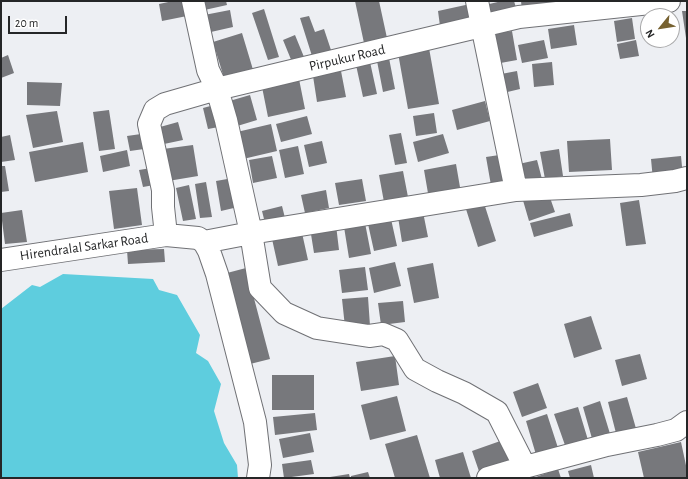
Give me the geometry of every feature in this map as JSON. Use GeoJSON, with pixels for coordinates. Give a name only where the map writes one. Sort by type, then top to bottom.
{"type":"FeatureCollection","features":[{"type":"Feature","properties":{"kind":"street"},"geometry":{"type":"LineString","coordinates":[[193,1],[208,70],[217,89],[226,120],[252,233],[260,288],[284,313],[317,328],[369,336],[383,334],[397,340],[415,369],[464,393],[497,412],[525,467]]}},
{"type":"Feature","properties":{"kind":"street"},"geometry":{"type":"LineString","coordinates":[[477,1],[516,190]]}},
{"type":"Feature","properties":{"kind":"street","name":"Pirpukur Road"},"geometry":{"type":"LineString","coordinates":[[166,235],[163,190],[149,124],[155,110],[165,104],[217,89],[520,18],[669,1]]}},
{"type":"Feature","properties":{"kind":"street"},"geometry":{"type":"LineString","coordinates":[[258,478],[260,465],[255,422],[217,274],[209,251],[204,242],[516,190],[641,186],[687,178]]}},
{"type":"Feature","properties":{"kind":"street","name":"Hirendralal Sarkar Road"},"geometry":{"type":"LineString","coordinates":[[1,260],[166,235],[198,238],[204,242]]}},
{"type":"Feature","properties":{"kind":"street"},"geometry":{"type":"LineString","coordinates":[[488,478],[607,445],[676,430],[687,422]]}},
{"type":"Feature","properties":{"kind":"water"},"geometry":{"type":"Polygon","coordinates":[[[63,274],[153,279],[159,290],[177,295],[200,335],[196,353],[208,361],[221,384],[214,411],[224,443],[237,465],[238,478],[1,478],[1,309],[32,285],[40,287],[63,274]]]}},
{"type":"Feature","properties":{"kind":"building"},"geometry":{"type":"Polygon","coordinates":[[[173,1],[184,1],[187,16],[162,21],[159,4],[173,1]]]}},
{"type":"Feature","properties":{"kind":"building"},"geometry":{"type":"Polygon","coordinates":[[[198,1],[226,1],[227,5],[200,11],[198,1]]]}},
{"type":"Feature","properties":{"kind":"building"},"geometry":{"type":"Polygon","coordinates":[[[355,1],[379,1],[387,38],[364,43],[355,1]]]}},
{"type":"Feature","properties":{"kind":"building"},"geometry":{"type":"Polygon","coordinates":[[[502,1],[514,1],[517,11],[488,17],[485,5],[502,1]]]}},
{"type":"Feature","properties":{"kind":"building"},"geometry":{"type":"Polygon","coordinates":[[[521,1],[570,1],[522,11],[521,1]]]}},
{"type":"Feature","properties":{"kind":"building"},"geometry":{"type":"Polygon","coordinates":[[[470,4],[473,19],[440,26],[438,11],[470,4]]]}},
{"type":"Feature","properties":{"kind":"building"},"geometry":{"type":"Polygon","coordinates":[[[264,9],[279,57],[268,60],[252,13],[264,9]]]}},
{"type":"Feature","properties":{"kind":"building"},"geometry":{"type":"Polygon","coordinates":[[[230,10],[233,27],[202,34],[199,16],[230,10]]]}},
{"type":"Feature","properties":{"kind":"building"},"geometry":{"type":"Polygon","coordinates":[[[682,11],[687,11],[686,38],[682,11]]]}},
{"type":"Feature","properties":{"kind":"building"},"geometry":{"type":"Polygon","coordinates":[[[309,16],[315,32],[324,29],[331,50],[312,56],[300,18],[309,16]]]}},
{"type":"Feature","properties":{"kind":"building"},"geometry":{"type":"Polygon","coordinates":[[[632,18],[635,39],[617,42],[614,21],[632,18]]]}},
{"type":"Feature","properties":{"kind":"building"},"geometry":{"type":"Polygon","coordinates":[[[574,25],[577,45],[551,49],[548,29],[574,25]]]}},
{"type":"Feature","properties":{"kind":"building"},"geometry":{"type":"Polygon","coordinates":[[[512,31],[517,60],[495,64],[490,34],[512,31]]]}},
{"type":"Feature","properties":{"kind":"building"},"geometry":{"type":"Polygon","coordinates":[[[242,33],[254,73],[225,81],[213,42],[242,33]]]}},
{"type":"Feature","properties":{"kind":"building"},"geometry":{"type":"Polygon","coordinates":[[[295,35],[304,57],[292,62],[283,40],[295,35]]]}},
{"type":"Feature","properties":{"kind":"building"},"geometry":{"type":"Polygon","coordinates":[[[544,40],[548,58],[522,63],[518,45],[544,40]]]}},
{"type":"Feature","properties":{"kind":"building"},"geometry":{"type":"Polygon","coordinates":[[[636,40],[639,56],[620,59],[617,44],[636,40]]]}},
{"type":"Feature","properties":{"kind":"building"},"geometry":{"type":"Polygon","coordinates":[[[429,48],[439,104],[408,109],[398,53],[429,48]]]}},
{"type":"Feature","properties":{"kind":"building"},"geometry":{"type":"Polygon","coordinates":[[[8,55],[14,73],[1,78],[1,58],[8,55]]]}},
{"type":"Feature","properties":{"kind":"building"},"geometry":{"type":"Polygon","coordinates":[[[389,58],[395,89],[383,92],[377,61],[389,58]]]}},
{"type":"Feature","properties":{"kind":"building"},"geometry":{"type":"Polygon","coordinates":[[[370,62],[377,94],[363,97],[356,65],[370,62]]]}},
{"type":"Feature","properties":{"kind":"building"},"geometry":{"type":"Polygon","coordinates":[[[552,62],[554,85],[534,87],[532,64],[552,62]]]}},
{"type":"Feature","properties":{"kind":"building"},"geometry":{"type":"Polygon","coordinates":[[[341,71],[346,97],[317,102],[313,76],[341,71]]]}},
{"type":"Feature","properties":{"kind":"building"},"geometry":{"type":"Polygon","coordinates":[[[517,71],[520,89],[499,94],[496,75],[517,71]]]}},
{"type":"Feature","properties":{"kind":"building"},"geometry":{"type":"Polygon","coordinates":[[[299,79],[305,109],[268,117],[262,87],[299,79]]]}},
{"type":"Feature","properties":{"kind":"building"},"geometry":{"type":"Polygon","coordinates":[[[27,82],[62,83],[60,106],[27,105],[27,82]]]}},
{"type":"Feature","properties":{"kind":"building"},"geometry":{"type":"Polygon","coordinates":[[[250,95],[257,120],[234,127],[226,102],[250,95]]]}},
{"type":"Feature","properties":{"kind":"building"},"geometry":{"type":"Polygon","coordinates":[[[485,101],[490,121],[457,130],[452,110],[485,101]]]}},
{"type":"Feature","properties":{"kind":"building"},"geometry":{"type":"Polygon","coordinates":[[[218,104],[224,126],[208,129],[203,108],[218,104]]]}},
{"type":"Feature","properties":{"kind":"building"},"geometry":{"type":"Polygon","coordinates":[[[109,110],[115,149],[99,151],[93,112],[109,110]]]}},
{"type":"Feature","properties":{"kind":"building"},"geometry":{"type":"Polygon","coordinates":[[[57,111],[63,142],[33,148],[26,115],[57,111]]]}},
{"type":"Feature","properties":{"kind":"building"},"geometry":{"type":"Polygon","coordinates":[[[434,113],[437,133],[416,136],[413,116],[434,113]]]}},
{"type":"Feature","properties":{"kind":"building"},"geometry":{"type":"Polygon","coordinates":[[[307,116],[312,134],[281,142],[276,124],[307,116]]]}},
{"type":"Feature","properties":{"kind":"building"},"geometry":{"type":"Polygon","coordinates":[[[178,122],[183,140],[164,144],[160,127],[178,122]]]}},
{"type":"Feature","properties":{"kind":"building"},"geometry":{"type":"Polygon","coordinates":[[[271,124],[277,151],[243,159],[237,132],[271,124]]]}},
{"type":"Feature","properties":{"kind":"building"},"geometry":{"type":"Polygon","coordinates":[[[401,133],[407,163],[395,165],[389,135],[401,133]]]}},
{"type":"Feature","properties":{"kind":"building"},"geometry":{"type":"Polygon","coordinates":[[[141,134],[144,149],[130,151],[127,136],[141,134]]]}},
{"type":"Feature","properties":{"kind":"building"},"geometry":{"type":"Polygon","coordinates":[[[443,134],[449,153],[418,162],[413,142],[443,134]]]}},
{"type":"Feature","properties":{"kind":"building"},"geometry":{"type":"Polygon","coordinates":[[[10,135],[15,160],[1,162],[1,137],[10,135]]]}},
{"type":"Feature","properties":{"kind":"building"},"geometry":{"type":"Polygon","coordinates":[[[610,139],[612,170],[569,172],[567,141],[610,139]]]}},
{"type":"Feature","properties":{"kind":"building"},"geometry":{"type":"Polygon","coordinates":[[[322,141],[327,163],[309,167],[304,145],[322,141]]]}},
{"type":"Feature","properties":{"kind":"building"},"geometry":{"type":"Polygon","coordinates":[[[83,142],[88,172],[35,182],[29,152],[83,142]]]}},
{"type":"Feature","properties":{"kind":"building"},"geometry":{"type":"Polygon","coordinates":[[[193,145],[198,176],[168,181],[163,149],[193,145]]]}},
{"type":"Feature","properties":{"kind":"building"},"geometry":{"type":"Polygon","coordinates":[[[298,146],[304,174],[285,178],[279,150],[298,146]]]}},
{"type":"Feature","properties":{"kind":"building"},"geometry":{"type":"Polygon","coordinates":[[[559,149],[563,176],[545,179],[540,152],[559,149]]]}},
{"type":"Feature","properties":{"kind":"building"},"geometry":{"type":"Polygon","coordinates":[[[127,150],[130,166],[103,172],[100,156],[127,150]]]}},
{"type":"Feature","properties":{"kind":"building"},"geometry":{"type":"Polygon","coordinates":[[[506,154],[512,188],[492,191],[486,157],[506,154]]]}},
{"type":"Feature","properties":{"kind":"building"},"geometry":{"type":"Polygon","coordinates":[[[272,156],[277,178],[253,183],[249,160],[272,156]]]}},
{"type":"Feature","properties":{"kind":"building"},"geometry":{"type":"Polygon","coordinates":[[[681,156],[683,177],[653,180],[651,159],[681,156]]]}},
{"type":"Feature","properties":{"kind":"building"},"geometry":{"type":"Polygon","coordinates":[[[537,160],[542,179],[519,185],[514,165],[537,160]]]}},
{"type":"Feature","properties":{"kind":"building"},"geometry":{"type":"Polygon","coordinates":[[[456,164],[461,193],[429,199],[424,170],[456,164]]]}},
{"type":"Feature","properties":{"kind":"building"},"geometry":{"type":"Polygon","coordinates":[[[1,166],[5,166],[9,191],[1,192],[1,166]]]}},
{"type":"Feature","properties":{"kind":"building"},"geometry":{"type":"Polygon","coordinates":[[[151,168],[154,185],[143,187],[139,170],[151,168]]]}},
{"type":"Feature","properties":{"kind":"building"},"geometry":{"type":"Polygon","coordinates":[[[403,171],[408,197],[384,202],[379,175],[403,171]]]}},
{"type":"Feature","properties":{"kind":"building"},"geometry":{"type":"Polygon","coordinates":[[[233,178],[238,207],[221,211],[216,181],[233,178]]]}},
{"type":"Feature","properties":{"kind":"building"},"geometry":{"type":"Polygon","coordinates":[[[362,179],[366,201],[339,205],[335,183],[362,179]]]}},
{"type":"Feature","properties":{"kind":"building"},"geometry":{"type":"Polygon","coordinates":[[[206,182],[212,217],[200,218],[195,184],[206,182]]]}},
{"type":"Feature","properties":{"kind":"building"},"geometry":{"type":"Polygon","coordinates":[[[189,185],[196,219],[183,221],[176,188],[189,185]]]}},
{"type":"Feature","properties":{"kind":"building"},"geometry":{"type":"Polygon","coordinates":[[[137,188],[142,225],[114,229],[109,191],[137,188]]]}},
{"type":"Feature","properties":{"kind":"building"},"geometry":{"type":"Polygon","coordinates":[[[547,189],[555,212],[529,221],[522,197],[547,189]]]}},
{"type":"Feature","properties":{"kind":"building"},"geometry":{"type":"Polygon","coordinates":[[[326,190],[329,208],[305,213],[301,195],[326,190]]]}},
{"type":"Feature","properties":{"kind":"building"},"geometry":{"type":"Polygon","coordinates":[[[483,200],[496,241],[478,247],[465,206],[483,200]]]}},
{"type":"Feature","properties":{"kind":"building"},"geometry":{"type":"Polygon","coordinates":[[[639,200],[646,244],[626,246],[620,203],[639,200]]]}},
{"type":"Feature","properties":{"kind":"building"},"geometry":{"type":"Polygon","coordinates":[[[282,206],[286,222],[266,227],[262,211],[282,206]]]}},
{"type":"Feature","properties":{"kind":"building"},"geometry":{"type":"Polygon","coordinates":[[[22,210],[27,242],[5,244],[1,213],[22,210]]]}},
{"type":"Feature","properties":{"kind":"building"},"geometry":{"type":"Polygon","coordinates":[[[423,212],[428,237],[402,242],[398,217],[423,212]]]}},
{"type":"Feature","properties":{"kind":"building"},"geometry":{"type":"Polygon","coordinates":[[[570,213],[573,226],[534,237],[530,223],[570,213]]]}},
{"type":"Feature","properties":{"kind":"building"},"geometry":{"type":"Polygon","coordinates":[[[391,219],[397,246],[374,251],[368,224],[391,219]]]}},
{"type":"Feature","properties":{"kind":"building"},"geometry":{"type":"Polygon","coordinates":[[[365,223],[371,254],[349,258],[344,227],[365,223]]]}},
{"type":"Feature","properties":{"kind":"building"},"geometry":{"type":"Polygon","coordinates":[[[336,225],[339,250],[314,253],[310,228],[336,225]]]}},
{"type":"Feature","properties":{"kind":"building"},"geometry":{"type":"Polygon","coordinates":[[[302,233],[308,260],[278,266],[272,239],[302,233]]]}},
{"type":"Feature","properties":{"kind":"building"},"geometry":{"type":"Polygon","coordinates":[[[164,249],[165,262],[128,264],[127,250],[164,249]]]}},
{"type":"Feature","properties":{"kind":"building"},"geometry":{"type":"Polygon","coordinates":[[[395,262],[401,286],[374,293],[369,268],[395,262]]]}},
{"type":"Feature","properties":{"kind":"building"},"geometry":{"type":"Polygon","coordinates":[[[433,263],[439,298],[414,303],[407,268],[433,263]]]}},
{"type":"Feature","properties":{"kind":"building"},"geometry":{"type":"Polygon","coordinates":[[[365,267],[368,290],[342,293],[339,270],[365,267]]]}},
{"type":"Feature","properties":{"kind":"building"},"geometry":{"type":"Polygon","coordinates":[[[246,268],[270,359],[250,364],[227,273],[246,268]]]}},
{"type":"Feature","properties":{"kind":"building"},"geometry":{"type":"Polygon","coordinates":[[[368,297],[370,326],[345,327],[342,299],[368,297]]]}},
{"type":"Feature","properties":{"kind":"building"},"geometry":{"type":"Polygon","coordinates":[[[403,301],[405,322],[381,325],[378,303],[403,301]]]}},
{"type":"Feature","properties":{"kind":"building"},"geometry":{"type":"Polygon","coordinates":[[[591,316],[602,349],[574,358],[564,324],[591,316]]]}},
{"type":"Feature","properties":{"kind":"building"},"geometry":{"type":"Polygon","coordinates":[[[640,354],[647,379],[622,386],[615,360],[640,354]]]}},
{"type":"Feature","properties":{"kind":"building"},"geometry":{"type":"Polygon","coordinates":[[[395,356],[399,385],[361,391],[356,362],[395,356]]]}},
{"type":"Feature","properties":{"kind":"building"},"geometry":{"type":"Polygon","coordinates":[[[272,375],[314,375],[314,410],[272,410],[272,375]]]}},
{"type":"Feature","properties":{"kind":"building"},"geometry":{"type":"Polygon","coordinates":[[[538,383],[547,408],[522,417],[513,392],[538,383]]]}},
{"type":"Feature","properties":{"kind":"building"},"geometry":{"type":"Polygon","coordinates":[[[397,396],[406,431],[370,440],[361,405],[397,396]]]}},
{"type":"Feature","properties":{"kind":"building"},"geometry":{"type":"Polygon","coordinates":[[[627,397],[637,432],[617,437],[608,402],[627,397]]]}},
{"type":"Feature","properties":{"kind":"building"},"geometry":{"type":"Polygon","coordinates":[[[600,401],[611,437],[593,442],[583,407],[600,401]]]}},
{"type":"Feature","properties":{"kind":"building"},"geometry":{"type":"Polygon","coordinates":[[[578,407],[588,440],[566,448],[554,414],[578,407]]]}},
{"type":"Feature","properties":{"kind":"building"},"geometry":{"type":"Polygon","coordinates":[[[315,413],[317,430],[275,435],[273,417],[315,413]]]}},
{"type":"Feature","properties":{"kind":"building"},"geometry":{"type":"Polygon","coordinates":[[[547,414],[559,451],[537,458],[526,421],[547,414]]]}},
{"type":"Feature","properties":{"kind":"building"},"geometry":{"type":"Polygon","coordinates":[[[310,433],[314,452],[283,458],[279,439],[310,433]]]}},
{"type":"Feature","properties":{"kind":"building"},"geometry":{"type":"Polygon","coordinates":[[[417,435],[430,478],[395,478],[385,444],[417,435]]]}},
{"type":"Feature","properties":{"kind":"building"},"geometry":{"type":"Polygon","coordinates":[[[506,439],[515,465],[481,477],[472,451],[506,439]]]}},
{"type":"Feature","properties":{"kind":"building"},"geometry":{"type":"Polygon","coordinates":[[[681,442],[687,470],[687,478],[644,478],[638,452],[681,442]]]}},
{"type":"Feature","properties":{"kind":"building"},"geometry":{"type":"Polygon","coordinates":[[[463,452],[471,478],[440,478],[435,460],[463,452]]]}},
{"type":"Feature","properties":{"kind":"building"},"geometry":{"type":"Polygon","coordinates":[[[311,460],[314,474],[284,478],[282,464],[311,460]]]}},
{"type":"Feature","properties":{"kind":"building"},"geometry":{"type":"Polygon","coordinates":[[[591,465],[594,478],[570,478],[568,471],[591,465]]]}},
{"type":"Feature","properties":{"kind":"building"},"geometry":{"type":"Polygon","coordinates":[[[558,469],[561,478],[533,478],[558,469]]]}},
{"type":"Feature","properties":{"kind":"building"},"geometry":{"type":"Polygon","coordinates":[[[368,472],[370,478],[351,478],[351,476],[368,472]]]}},
{"type":"Feature","properties":{"kind":"building"},"geometry":{"type":"Polygon","coordinates":[[[349,474],[350,478],[330,478],[330,477],[349,474]]]}}]}
